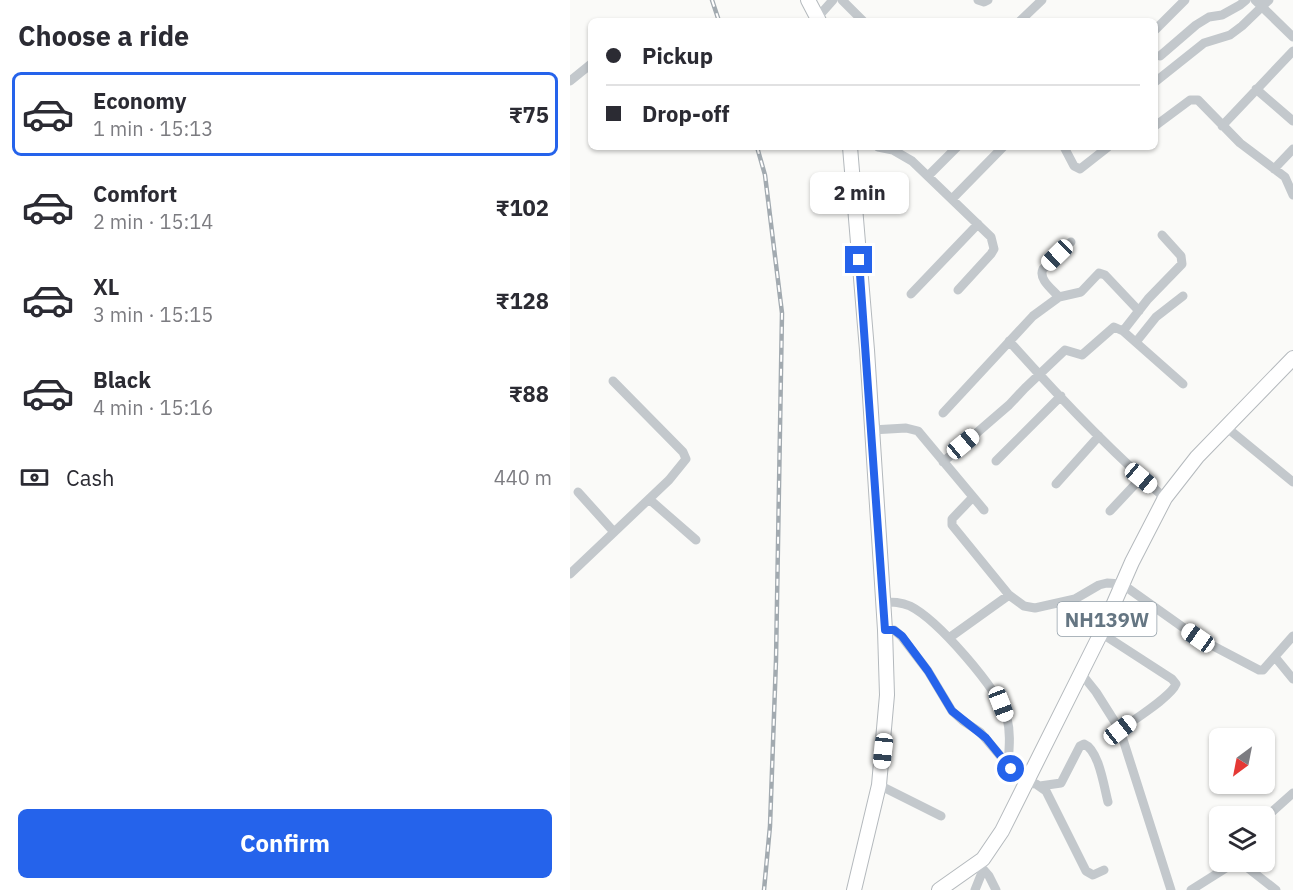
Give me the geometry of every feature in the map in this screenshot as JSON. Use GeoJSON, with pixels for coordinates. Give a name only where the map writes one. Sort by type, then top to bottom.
{"type":"FeatureCollection","features":[{"type":"Feature","properties":{"kind":"highway"},"geometry":{"type":"LineString","coordinates":[[808,0],[817,18]]}},
{"type":"Feature","properties":{"kind":"highway"},"geometry":{"type":"LineString","coordinates":[[850,150],[872,430],[885,630],[886,695],[879,785],[854,890]]}},
{"type":"Feature","properties":{"kind":"highway","name":"NH139W"},"geometry":{"type":"LineString","coordinates":[[939,890],[982,863],[1002,831],[1101,633],[1122,584],[1165,498],[1197,457],[1293,358]]}},
{"type":"Feature","properties":{"kind":"street"},"geometry":{"type":"LineString","coordinates":[[819,18],[832,0]]}},
{"type":"Feature","properties":{"kind":"street"},"geometry":{"type":"LineString","coordinates":[[842,0],[860,18]]}},
{"type":"Feature","properties":{"kind":"street"},"geometry":{"type":"LineString","coordinates":[[978,0],[984,2],[988,0]]}},
{"type":"Feature","properties":{"kind":"street"},"geometry":{"type":"LineString","coordinates":[[1023,18],[1042,0]]}},
{"type":"Feature","properties":{"kind":"street"},"geometry":{"type":"LineString","coordinates":[[1158,27],[1185,0]]}},
{"type":"Feature","properties":{"kind":"street"},"geometry":{"type":"LineString","coordinates":[[1160,56],[1196,25],[1209,17],[1222,15],[1246,0]]}},
{"type":"Feature","properties":{"kind":"street"},"geometry":{"type":"LineString","coordinates":[[1158,80],[1204,43],[1230,35],[1262,2],[1292,35]]}},
{"type":"Feature","properties":{"kind":"street"},"geometry":{"type":"LineString","coordinates":[[1222,126],[1293,51]]}},
{"type":"Feature","properties":{"kind":"street"},"geometry":{"type":"LineString","coordinates":[[570,81],[588,66]]}},
{"type":"Feature","properties":{"kind":"street"},"geometry":{"type":"LineString","coordinates":[[1256,89],[1293,121]]}},
{"type":"Feature","properties":{"kind":"street"},"geometry":{"type":"LineString","coordinates":[[1158,124],[1193,99],[1197,100],[1240,143],[1285,177],[1293,195]]}},
{"type":"Feature","properties":{"kind":"street"},"geometry":{"type":"LineString","coordinates":[[1274,169],[1293,149]]}},
{"type":"Feature","properties":{"kind":"street"},"geometry":{"type":"LineString","coordinates":[[888,150],[902,154],[928,176],[991,237],[994,249],[958,290]]}},
{"type":"Feature","properties":{"kind":"street"},"geometry":{"type":"LineString","coordinates":[[928,176],[954,150]]}},
{"type":"Feature","properties":{"kind":"street"},"geometry":{"type":"LineString","coordinates":[[952,199],[1000,150]]}},
{"type":"Feature","properties":{"kind":"street"},"geometry":{"type":"LineString","coordinates":[[1066,150],[1074,166],[1080,169],[1104,150]]}},
{"type":"Feature","properties":{"kind":"street"},"geometry":{"type":"LineString","coordinates":[[911,294],[978,224]]}},
{"type":"Feature","properties":{"kind":"street"},"geometry":{"type":"LineString","coordinates":[[1123,331],[1182,264],[1181,256],[1162,236]]}},
{"type":"Feature","properties":{"kind":"street"},"geometry":{"type":"LineString","coordinates":[[1059,297],[1041,273],[1043,268],[1071,242]]}},
{"type":"Feature","properties":{"kind":"street"},"geometry":{"type":"LineString","coordinates":[[943,412],[1034,316],[1059,297],[1081,292],[1100,273],[1105,275],[1139,311]]}},
{"type":"Feature","properties":{"kind":"street"},"geometry":{"type":"LineString","coordinates":[[1136,342],[1156,317],[1183,296]]}},
{"type":"Feature","properties":{"kind":"street"},"geometry":{"type":"LineString","coordinates":[[943,462],[1009,405],[1065,350],[1082,355],[1111,329],[1116,328],[1123,331],[1183,384]]}},
{"type":"Feature","properties":{"kind":"street"},"geometry":{"type":"LineString","coordinates":[[1009,341],[1099,436],[1141,478],[1165,498]]}},
{"type":"Feature","properties":{"kind":"street"},"geometry":{"type":"LineString","coordinates":[[570,574],[649,499],[684,464],[686,459],[682,452],[613,381]]}},
{"type":"Feature","properties":{"kind":"street"},"geometry":{"type":"LineString","coordinates":[[996,461],[1061,396]]}},
{"type":"Feature","properties":{"kind":"street"},"geometry":{"type":"LineString","coordinates":[[1226,427],[1293,482]]}},
{"type":"Feature","properties":{"kind":"street"},"geometry":{"type":"LineString","coordinates":[[872,430],[915,429],[922,434],[984,510]]}},
{"type":"Feature","properties":{"kind":"street"},"geometry":{"type":"LineString","coordinates":[[1056,484],[1099,436]]}},
{"type":"Feature","properties":{"kind":"street"},"geometry":{"type":"LineString","coordinates":[[1110,511],[1141,478]]}},
{"type":"Feature","properties":{"kind":"street"},"geometry":{"type":"LineString","coordinates":[[578,492],[614,532]]}},
{"type":"Feature","properties":{"kind":"street"},"geometry":{"type":"LineString","coordinates":[[973,497],[951,522],[1009,595],[1024,606],[1035,608],[1075,599],[1099,585],[1122,584],[1198,638],[1260,670],[1266,668],[1293,636]]}},
{"type":"Feature","properties":{"kind":"street"},"geometry":{"type":"LineString","coordinates":[[649,499],[696,540]]}},
{"type":"Feature","properties":{"kind":"street"},"geometry":{"type":"LineString","coordinates":[[949,638],[1009,595]]}},
{"type":"Feature","properties":{"kind":"street"},"geometry":{"type":"LineString","coordinates":[[883,602],[900,602],[911,606],[949,638],[990,687],[1001,704],[1009,728],[1008,765]]}},
{"type":"Feature","properties":{"kind":"street"},"geometry":{"type":"LineString","coordinates":[[885,630],[894,630],[902,636],[928,671],[952,711],[980,732],[1026,783],[1040,786],[1060,783],[1080,746],[1084,744],[1090,747],[1097,760],[1108,802]]}},
{"type":"Feature","properties":{"kind":"street"},"geometry":{"type":"LineString","coordinates":[[1101,633],[1172,679],[1176,684],[1164,698],[1120,730]]}},
{"type":"Feature","properties":{"kind":"street"},"geometry":{"type":"LineString","coordinates":[[1275,657],[1293,680]]}},
{"type":"Feature","properties":{"kind":"street"},"geometry":{"type":"LineString","coordinates":[[1080,672],[1096,692],[1120,730],[1168,889]]}},
{"type":"Feature","properties":{"kind":"street"},"geometry":{"type":"LineString","coordinates":[[879,785],[941,816]]}},
{"type":"Feature","properties":{"kind":"street"},"geometry":{"type":"LineString","coordinates":[[1040,786],[1049,797],[1086,871],[1093,874],[1104,870]]}},
{"type":"Feature","properties":{"kind":"street"},"geometry":{"type":"LineString","coordinates":[[1275,809],[1293,793]]}},
{"type":"Feature","properties":{"kind":"street"},"geometry":{"type":"LineString","coordinates":[[975,890],[982,863]]}},
{"type":"Feature","properties":{"kind":"street"},"geometry":{"type":"LineString","coordinates":[[982,863],[996,890]]}},
{"type":"Feature","properties":{"kind":"street"},"geometry":{"type":"LineString","coordinates":[[1191,890],[1220,872]]}},
{"type":"Feature","properties":{"kind":"street"},"geometry":{"type":"LineString","coordinates":[[1252,872],[1276,890]]}},
{"type":"Feature","properties":{"kind":"railway"},"geometry":{"type":"LineString","coordinates":[[712,0],[718,18]]}},
{"type":"Feature","properties":{"kind":"railway"},"geometry":{"type":"LineString","coordinates":[[758,150],[765,175],[782,313],[776,660],[770,826],[764,890]]}},
{"type":"Feature","properties":{"kind":"route"},"geometry":{"type":"LineString","coordinates":[[859,260],[885,630],[894,630],[902,636],[928,671],[952,711],[958,718],[980,732],[1011,769]]}}]}
